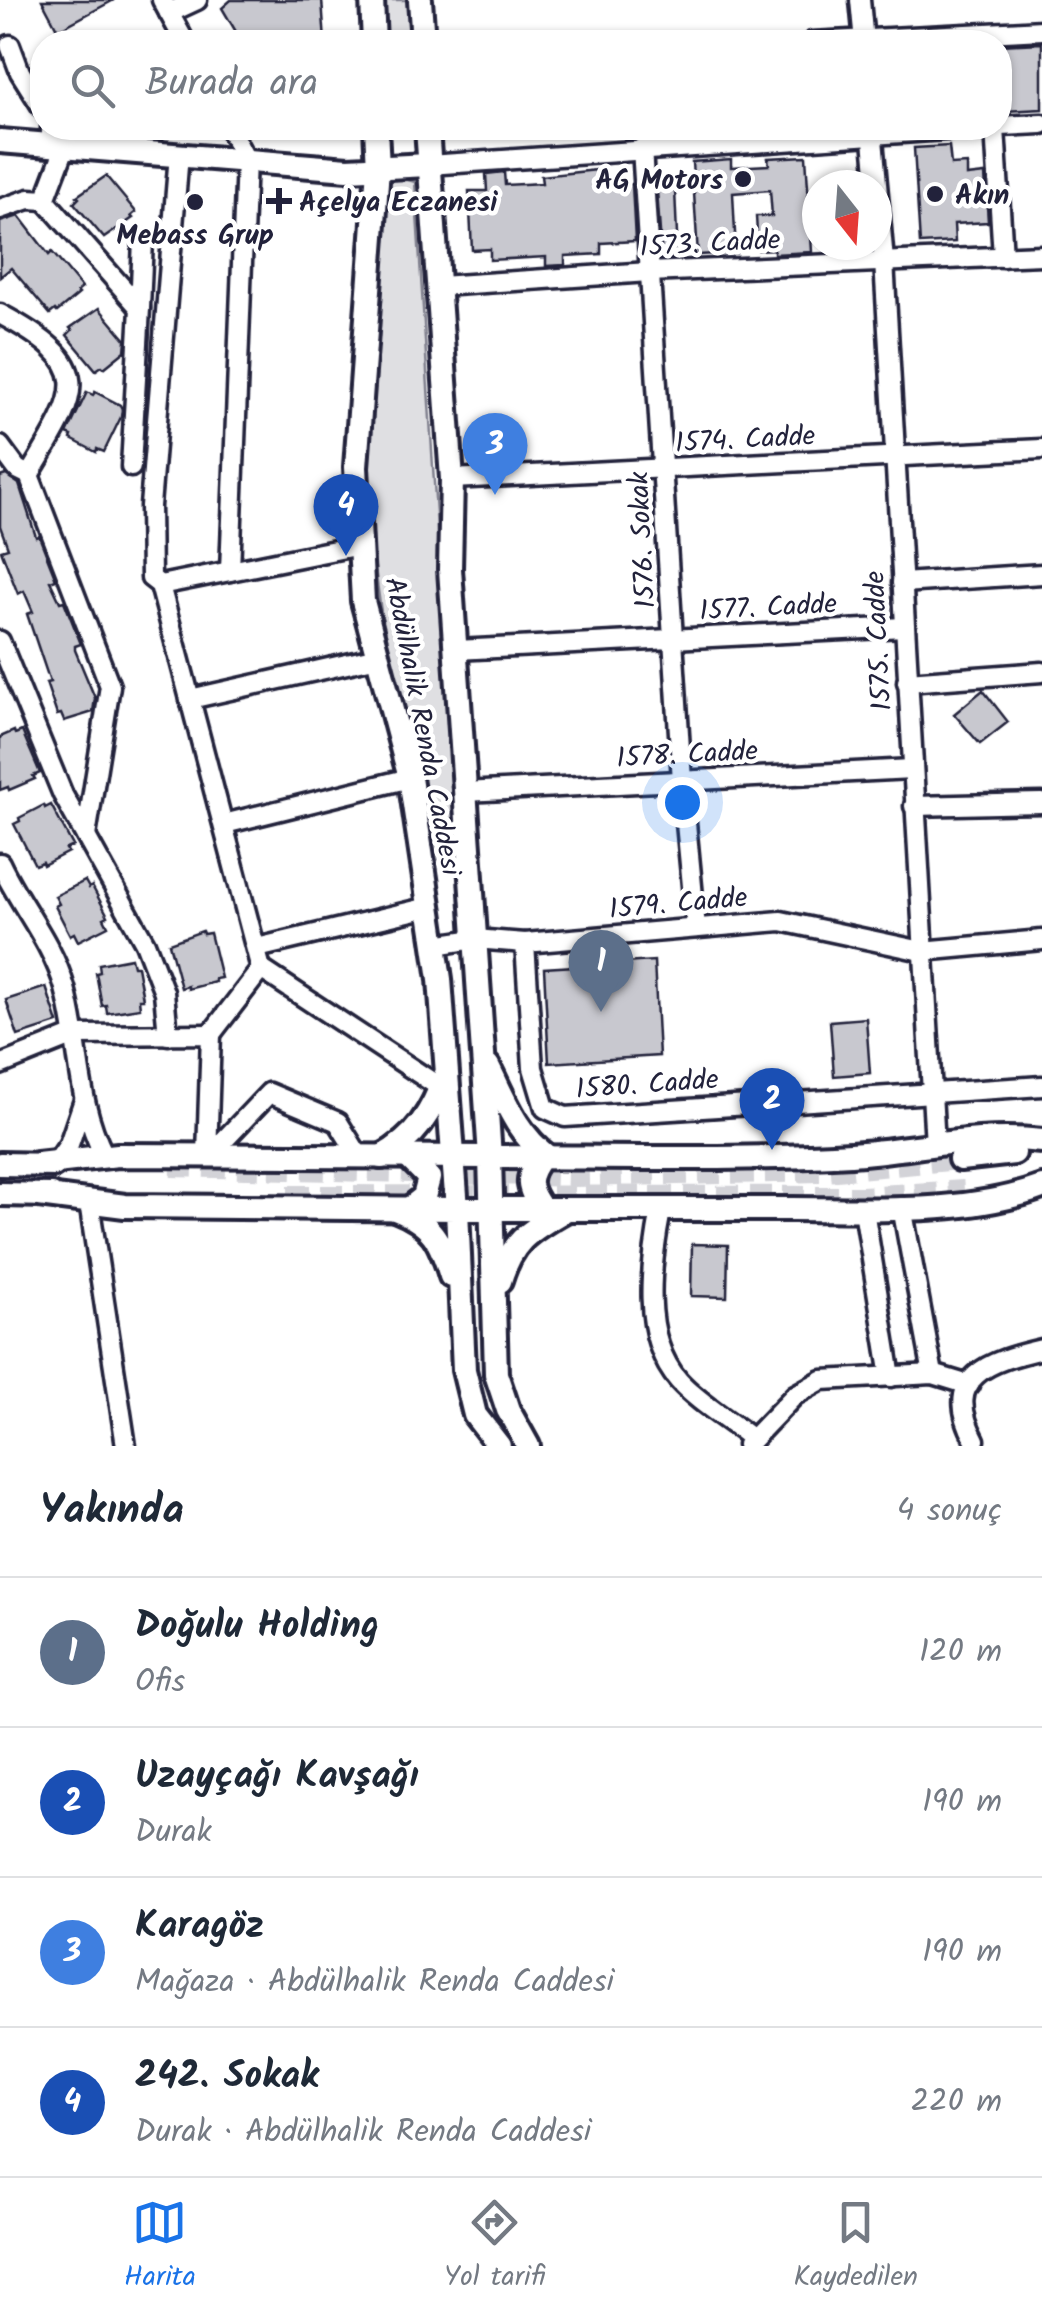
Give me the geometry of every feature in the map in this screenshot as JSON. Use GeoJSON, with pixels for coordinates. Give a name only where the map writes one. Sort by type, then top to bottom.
{"type":"FeatureCollection","features":[{"type":"Feature","properties":{"kind":"main road"},"geometry":{"type":"LineString","coordinates":[[372,0],[373,30]]}},
{"type":"Feature","properties":{"kind":"main road"},"geometry":{"type":"LineString","coordinates":[[420,0],[422,30]]}},
{"type":"Feature","properties":{"kind":"main road"},"geometry":{"type":"LineString","coordinates":[[0,141],[30,140]]}},
{"type":"Feature","properties":{"kind":"main road"},"geometry":{"type":"LineString","coordinates":[[64,140],[246,160],[378,168],[428,165]]}},
{"type":"Feature","properties":{"kind":"main road","name":"Abdülhalik Renda Caddesi"},"geometry":{"type":"LineString","coordinates":[[377,140],[378,168],[356,468],[363,601],[410,778],[435,945],[454,1157],[459,1302]]}},
{"type":"Feature","properties":{"kind":"main road","name":"Abdülhalik Renda Caddesi"},"geometry":{"type":"LineString","coordinates":[[427,140],[452,479],[450,569],[493,1209],[496,1374],[508,1410],[528,1446]]}},
{"type":"Feature","properties":{"kind":"main road"},"geometry":{"type":"LineString","coordinates":[[428,897],[471,879]]}},
{"type":"Feature","properties":{"kind":"main road"},"geometry":{"type":"LineString","coordinates":[[482,1054],[512,1119],[544,1157]]}},
{"type":"Feature","properties":{"kind":"main road"},"geometry":{"type":"LineString","coordinates":[[370,1156],[412,1136],[445,1078]]}},
{"type":"Feature","properties":{"kind":"main road"},"geometry":{"type":"LineString","coordinates":[[0,1164],[104,1156],[786,1156],[1014,1138],[1042,1145]]}},
{"type":"Feature","properties":{"kind":"main road"},"geometry":{"type":"LineString","coordinates":[[960,1160],[1042,1145]]}},
{"type":"Feature","properties":{"kind":"main road"},"geometry":{"type":"LineString","coordinates":[[401,1208],[424,1197],[428,1178],[407,1156]]}},
{"type":"Feature","properties":{"kind":"main road"},"geometry":{"type":"LineString","coordinates":[[542,1209],[528,1190],[528,1182],[530,1171],[544,1157]]}},
{"type":"Feature","properties":{"kind":"main road"},"geometry":{"type":"LineString","coordinates":[[48,1162],[127,1166]]}},
{"type":"Feature","properties":{"kind":"main road"},"geometry":{"type":"LineString","coordinates":[[964,1192],[1042,1184]]}},
{"type":"Feature","properties":{"kind":"main road"},"geometry":{"type":"LineString","coordinates":[[38,1195],[125,1206],[271,1210],[864,1210],[965,1204],[1023,1194],[1042,1184]]}},
{"type":"Feature","properties":{"kind":"main road"},"geometry":{"type":"LineString","coordinates":[[0,1194],[131,1196]]}},
{"type":"Feature","properties":{"kind":"main road"},"geometry":{"type":"LineString","coordinates":[[401,1208],[440,1241],[459,1302],[464,1370],[476,1415],[499,1446]]}},
{"type":"Feature","properties":{"kind":"main road"},"geometry":{"type":"LineString","coordinates":[[494,1304],[508,1254],[525,1236],[568,1209]]}},
{"type":"Feature","properties":{"kind":"main road"},"geometry":{"type":"LineString","coordinates":[[458,1254],[465,1242],[476,1238],[494,1253]]}},
{"type":"Feature","properties":{"kind":"street"},"geometry":{"type":"LineString","coordinates":[[178,30],[166,7],[196,0]]}},
{"type":"Feature","properties":{"kind":"street"},"geometry":{"type":"LineString","coordinates":[[860,0],[863,30]]}},
{"type":"Feature","properties":{"kind":"street"},"geometry":{"type":"LineString","coordinates":[[1012,32],[1042,30]]}},
{"type":"Feature","properties":{"kind":"street"},"geometry":{"type":"LineString","coordinates":[[10,45],[30,87]]}},
{"type":"Feature","properties":{"kind":"street"},"geometry":{"type":"LineString","coordinates":[[1012,126],[1042,124]]}},
{"type":"Feature","properties":{"kind":"street"},"geometry":{"type":"LineString","coordinates":[[45,200],[56,140]]}},
{"type":"Feature","properties":{"kind":"street"},"geometry":{"type":"LineString","coordinates":[[230,570],[246,160],[236,140]]}},
{"type":"Feature","properties":{"kind":"street"},"geometry":{"type":"LineString","coordinates":[[428,165],[744,140]]}},
{"type":"Feature","properties":{"kind":"street","name":"1575. Cadde"},"geometry":{"type":"LineString","coordinates":[[873,140],[884,261],[935,1146]]}},
{"type":"Feature","properties":{"kind":"street"},"geometry":{"type":"LineString","coordinates":[[998,140],[1003,257]]}},
{"type":"Feature","properties":{"kind":"street","name":"1576. Sokak"},"geometry":{"type":"LineString","coordinates":[[642,148],[682,781],[696,928]]}},
{"type":"Feature","properties":{"kind":"street"},"geometry":{"type":"LineString","coordinates":[[180,154],[150,506],[151,578],[160,585],[261,969],[211,1034],[208,1155]]}},
{"type":"Feature","properties":{"kind":"street"},"geometry":{"type":"LineString","coordinates":[[0,209],[28,199],[45,200],[140,308]]}},
{"type":"Feature","properties":{"kind":"street"},"geometry":{"type":"LineString","coordinates":[[131,467],[143,240]]}},
{"type":"Feature","properties":{"kind":"street","name":"1573. Cadde"},"geometry":{"type":"LineString","coordinates":[[440,286],[650,272],[1042,255]]}},
{"type":"Feature","properties":{"kind":"street"},"geometry":{"type":"LineString","coordinates":[[0,314],[44,338],[57,351],[71,378],[72,391],[66,407],[29,475]]}},
{"type":"Feature","properties":{"kind":"street"},"geometry":{"type":"LineString","coordinates":[[0,446],[17,469],[29,475],[110,686],[86,836]]}},
{"type":"Feature","properties":{"kind":"street","name":"1574. Cadde"},"geometry":{"type":"LineString","coordinates":[[452,479],[1042,449]]}},
{"type":"Feature","properties":{"kind":"street"},"geometry":{"type":"LineString","coordinates":[[160,585],[360,545]]}},
{"type":"Feature","properties":{"kind":"street"},"geometry":{"type":"LineString","coordinates":[[902,583],[1042,574]]}},
{"type":"Feature","properties":{"kind":"street","name":"1577. Cadde"},"geometry":{"type":"LineString","coordinates":[[456,650],[904,626]]}},
{"type":"Feature","properties":{"kind":"street"},"geometry":{"type":"LineString","coordinates":[[0,640],[63,795],[145,944],[164,992],[168,1035]]}},
{"type":"Feature","properties":{"kind":"street"},"geometry":{"type":"LineString","coordinates":[[190,699],[378,658]]}},
{"type":"Feature","properties":{"kind":"street"},"geometry":{"type":"LineString","coordinates":[[907,682],[1042,672]]}},
{"type":"Feature","properties":{"kind":"street","name":"1578. Cadde"},"geometry":{"type":"LineString","coordinates":[[465,792],[912,769]]}},
{"type":"Feature","properties":{"kind":"street"},"geometry":{"type":"LineString","coordinates":[[224,824],[410,778]]}},
{"type":"Feature","properties":{"kind":"street"},"geometry":{"type":"LineString","coordinates":[[914,806],[1042,803]]}},
{"type":"Feature","properties":{"kind":"street"},"geometry":{"type":"LineString","coordinates":[[0,863],[45,939],[64,986],[83,1103],[104,1156]]}},
{"type":"Feature","properties":{"kind":"street"},"geometry":{"type":"LineString","coordinates":[[257,948],[428,897]]}},
{"type":"Feature","properties":{"kind":"street","name":"1579. Cadde"},"geometry":{"type":"LineString","coordinates":[[435,945],[475,938],[525,942],[781,921],[922,950],[1042,940]]}},
{"type":"Feature","properties":{"kind":"street","name":"1580. Cadde"},"geometry":{"type":"LineString","coordinates":[[525,942],[533,1068],[545,1108],[565,1117],[1042,1086]]}},
{"type":"Feature","properties":{"kind":"street"},"geometry":{"type":"LineString","coordinates":[[261,969],[445,1078]]}},
{"type":"Feature","properties":{"kind":"street"},"geometry":{"type":"LineString","coordinates":[[0,1065],[75,1036],[211,1034]]}},
{"type":"Feature","properties":{"kind":"street"},"geometry":{"type":"LineString","coordinates":[[208,1155],[269,1093],[338,1122],[370,1156]]}},
{"type":"Feature","properties":{"kind":"street"},"geometry":{"type":"LineString","coordinates":[[48,1162],[69,1144],[83,1103]]}},
{"type":"Feature","properties":{"kind":"street"},"geometry":{"type":"LineString","coordinates":[[89,1202],[126,1446]]}},
{"type":"Feature","properties":{"kind":"street"},"geometry":{"type":"LineString","coordinates":[[902,1207],[933,1374]]}},
{"type":"Feature","properties":{"kind":"street"},"geometry":{"type":"LineString","coordinates":[[660,1210],[649,1279],[658,1340],[678,1380],[749,1442],[795,1395],[822,1380],[933,1374],[969,1385]]}},
{"type":"Feature","properties":{"kind":"street"},"geometry":{"type":"LineString","coordinates":[[864,1210],[891,1377]]}},
{"type":"Feature","properties":{"kind":"street"},"geometry":{"type":"LineString","coordinates":[[976,1444],[962,1408],[969,1385],[982,1367],[1042,1348]]}},
{"type":"Feature","properties":{"kind":"shaded area"},"geometry":{"type":"Polygon","coordinates":[[[385,0],[409,0],[411,30],[386,30],[385,0]]]}},
{"type":"Feature","properties":{"kind":"shaded area"},"geometry":{"type":"Polygon","coordinates":[[[397,177],[415,182],[458,862],[437,860],[381,612],[369,524],[375,285],[388,183],[397,177]]]}},
{"type":"Feature","properties":{"kind":"building"},"geometry":{"type":"Polygon","coordinates":[[[42,0],[114,0],[58,30],[42,0]]]}},
{"type":"Feature","properties":{"kind":"building"},"geometry":{"type":"Polygon","coordinates":[[[231,0],[322,0],[324,30],[235,30],[222,8],[231,0]]]}},
{"type":"Feature","properties":{"kind":"building"},"geometry":{"type":"Polygon","coordinates":[[[1042,43],[1042,109],[1012,111],[1012,44],[1042,43]]]}},
{"type":"Feature","properties":{"kind":"building","name":"Akın"},"geometry":{"type":"Polygon","coordinates":[[[949,146],[951,165],[967,164],[967,176],[985,174],[988,222],[954,224],[955,242],[920,244],[914,148],[949,146]]]}},
{"type":"Feature","properties":{"kind":"building"},"geometry":{"type":"Polygon","coordinates":[[[806,156],[807,170],[802,170],[802,253],[774,254],[774,249],[758,250],[756,216],[772,216],[770,190],[733,193],[736,253],[698,255],[692,162],[731,159],[731,167],[769,165],[768,158],[806,156]]]}},
{"type":"Feature","properties":{"kind":"building"},"geometry":{"type":"Polygon","coordinates":[[[597,170],[598,185],[632,184],[635,241],[601,243],[601,254],[565,256],[565,265],[546,266],[546,257],[490,260],[490,249],[472,250],[469,191],[487,191],[486,174],[504,172],[505,185],[542,183],[541,176],[597,170]]]}},
{"type":"Feature","properties":{"kind":"building"},"geometry":{"type":"Polygon","coordinates":[[[106,176],[136,212],[104,238],[74,203],[77,196],[106,176]]]}},
{"type":"Feature","properties":{"kind":"building"},"geometry":{"type":"Polygon","coordinates":[[[675,190],[678,258],[662,259],[657,191],[675,190]]]}},
{"type":"Feature","properties":{"kind":"building"},"geometry":{"type":"Polygon","coordinates":[[[19,216],[49,255],[52,252],[82,288],[57,312],[50,314],[11,268],[0,277],[0,222],[19,216]]]}},
{"type":"Feature","properties":{"kind":"building"},"geometry":{"type":"Polygon","coordinates":[[[99,308],[126,340],[125,351],[96,370],[67,335],[70,328],[99,308]]]}},
{"type":"Feature","properties":{"kind":"building"},"geometry":{"type":"Polygon","coordinates":[[[87,392],[95,392],[122,409],[104,452],[96,452],[67,434],[87,392]]]}},
{"type":"Feature","properties":{"kind":"building"},"geometry":{"type":"Polygon","coordinates":[[[6,475],[19,484],[36,537],[39,536],[56,579],[50,581],[60,602],[64,601],[81,644],[75,650],[95,698],[93,712],[64,721],[61,714],[57,715],[46,683],[50,682],[27,614],[33,612],[24,591],[18,594],[1,550],[8,548],[0,526],[0,477],[6,475]]]}},
{"type":"Feature","properties":{"kind":"building"},"geometry":{"type":"Polygon","coordinates":[[[983,690],[1008,722],[980,744],[954,714],[983,690]]]}},
{"type":"Feature","properties":{"kind":"building"},"geometry":{"type":"Polygon","coordinates":[[[22,731],[40,773],[33,776],[35,779],[0,790],[0,737],[22,731]]]}},
{"type":"Feature","properties":{"kind":"building"},"geometry":{"type":"Polygon","coordinates":[[[44,805],[51,805],[73,846],[43,865],[35,865],[14,824],[44,805]]]}},
{"type":"Feature","properties":{"kind":"building"},"geometry":{"type":"Polygon","coordinates":[[[85,881],[89,888],[92,886],[108,916],[104,918],[108,926],[78,941],[74,933],[70,935],[55,906],[59,904],[55,896],[85,881]]]}},
{"type":"Feature","properties":{"kind":"building"},"geometry":{"type":"Polygon","coordinates":[[[202,931],[210,933],[221,978],[181,988],[169,943],[202,931]]]}},
{"type":"Feature","properties":{"kind":"building"},"geometry":{"type":"Polygon","coordinates":[[[131,958],[133,966],[137,966],[143,999],[139,999],[140,1008],[107,1013],[96,973],[100,972],[99,964],[131,958]]]}},
{"type":"Feature","properties":{"kind":"building"},"geometry":{"type":"Polygon","coordinates":[[[654,961],[659,1056],[549,1063],[544,968],[654,961]]]}},
{"type":"Feature","properties":{"kind":"building"},"geometry":{"type":"Polygon","coordinates":[[[46,987],[58,1023],[18,1036],[6,1000],[46,987]]]}},
{"type":"Feature","properties":{"kind":"building"},"geometry":{"type":"Polygon","coordinates":[[[866,1018],[870,1073],[834,1076],[830,1021],[866,1018]]]}},
{"type":"Feature","properties":{"kind":"building"},"geometry":{"type":"Polygon","coordinates":[[[692,1244],[728,1245],[727,1297],[691,1296],[692,1244]]]}},
{"type":"Feature","properties":{"kind":"tunnel"},"geometry":{"type":"LineString","coordinates":[[171,1166],[572,1176],[826,1171],[960,1159]]}},
{"type":"Feature","properties":{"kind":"tunnel"},"geometry":{"type":"LineString","coordinates":[[288,1196],[862,1197],[964,1191]]}},
{"type":"Feature","properties":{"kind":"place","name":"AG Motors"},"geometry":{"type":"Point","coordinates":[743,179]}},
{"type":"Feature","properties":{"kind":"place","name":"Akın"},"geometry":{"type":"Point","coordinates":[935,194]}},
{"type":"Feature","properties":{"kind":"place","name":"Açelya Eczanesi"},"geometry":{"type":"Point","coordinates":[279,201]}},
{"type":"Feature","properties":{"kind":"place","name":"Mebass Grup"},"geometry":{"type":"Point","coordinates":[195,202]}},
{"type":"Feature","properties":{"kind":"place","name":"Karagöz"},"geometry":{"type":"Point","coordinates":[495,495]}},
{"type":"Feature","properties":{"kind":"place","name":"242. Sokak"},"geometry":{"type":"Point","coordinates":[346,556]}},
{"type":"Feature","properties":{"kind":"place","name":"Doğulu Holding"},"geometry":{"type":"Point","coordinates":[601,1012]}},
{"type":"Feature","properties":{"kind":"place","name":"Uzayçağı Kavşağı"},"geometry":{"type":"Point","coordinates":[772,1150]}}]}
